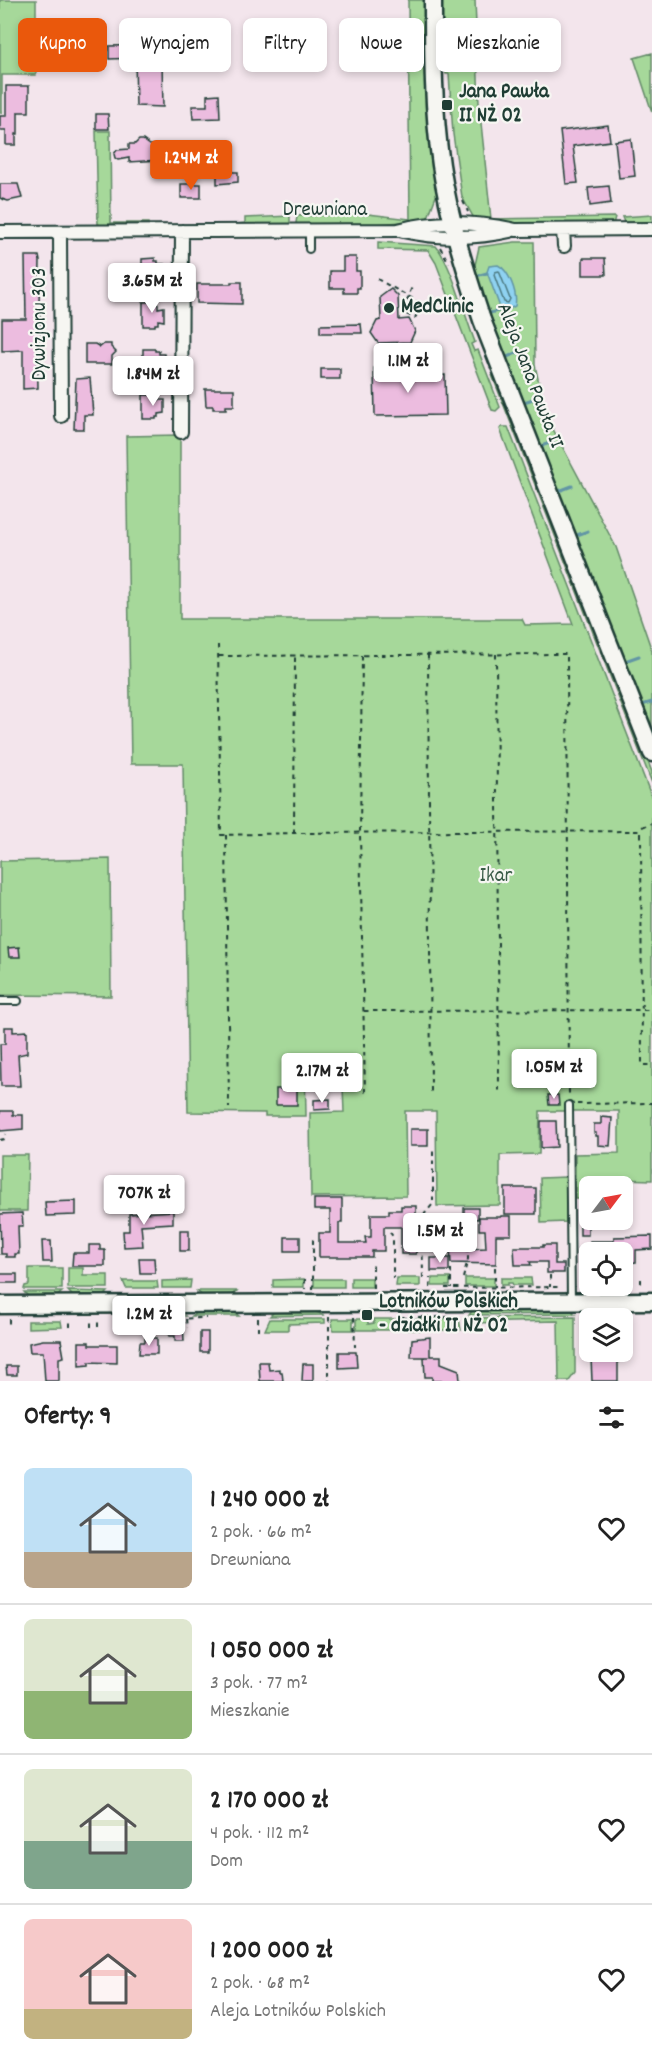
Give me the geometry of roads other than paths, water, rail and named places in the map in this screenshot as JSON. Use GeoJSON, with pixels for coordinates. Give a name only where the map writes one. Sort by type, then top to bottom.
{"type":"FeatureCollection","features":[{"type":"Feature","properties":{"kind":"street","name":"Aleja Jana Pawła II"},"geometry":{"type":"LineString","coordinates":[[433,0],[437,129],[443,180],[454,230],[482,320],[652,753]]}},
{"type":"Feature","properties":{"kind":"street","name":"Drewniana"},"geometry":{"type":"LineString","coordinates":[[0,232],[399,230],[419,235],[454,230],[494,235],[516,230],[652,229]]}},
{"type":"Feature","properties":{"kind":"street"},"geometry":{"type":"LineString","coordinates":[[563,230],[564,246]]}},
{"type":"Feature","properties":{"kind":"street"},"geometry":{"type":"LineString","coordinates":[[181,432],[182,231]]}},
{"type":"Feature","properties":{"kind":"street","name":"Dywizjonu 303"},"geometry":{"type":"LineString","coordinates":[[60,232],[61,416]]}},
{"type":"Feature","properties":{"kind":"street"},"geometry":{"type":"LineString","coordinates":[[4,1312],[571,1294],[652,1300]]}},
{"type":"Feature","properties":{"kind":"lane"},"geometry":{"type":"LineString","coordinates":[[309,231],[309,249]]}},
{"type":"Feature","properties":{"kind":"lane"},"geometry":{"type":"LineString","coordinates":[[0,1001],[18,1001]]}},
{"type":"Feature","properties":{"kind":"lane"},"geometry":{"type":"LineString","coordinates":[[569,1105],[571,1294]]}},
{"type":"Feature","properties":{"kind":"water"},"geometry":{"type":"Polygon","coordinates":[[[498,265],[509,277],[515,295],[515,306],[506,311],[501,310],[487,272],[489,266],[498,265]]]}},
{"type":"Feature","properties":{"kind":"waterway"},"geometry":{"type":"LineString","coordinates":[[476,276],[487,273]]}},
{"type":"Feature","properties":{"kind":"waterway"},"geometry":{"type":"LineString","coordinates":[[490,313],[501,310]]}},
{"type":"Feature","properties":{"kind":"waterway"},"geometry":{"type":"LineString","coordinates":[[507,357],[519,352]]}},
{"type":"Feature","properties":{"kind":"waterway"},"geometry":{"type":"LineString","coordinates":[[524,402],[536,398]]}},
{"type":"Feature","properties":{"kind":"waterway"},"geometry":{"type":"LineString","coordinates":[[541,446],[553,442]]}},
{"type":"Feature","properties":{"kind":"waterway"},"geometry":{"type":"LineString","coordinates":[[559,491],[572,486]]}},
{"type":"Feature","properties":{"kind":"waterway"},"geometry":{"type":"LineString","coordinates":[[577,535],[588,531]]}},
{"type":"Feature","properties":{"kind":"waterway"},"geometry":{"type":"LineString","coordinates":[[625,661],[639,656]]}},
{"type":"Feature","properties":{"kind":"waterway"},"geometry":{"type":"LineString","coordinates":[[642,705],[652,702]]}},
{"type":"Feature","properties":{"kind":"place","name":"Jana Pawła II NŻ 02"},"geometry":{"type":"Point","coordinates":[447,105]}},
{"type":"Feature","properties":{"kind":"place","name":"MedClinic"},"geometry":{"type":"Point","coordinates":[389,308]}},
{"type":"Feature","properties":{"kind":"place","name":"Lotników Polskich - działki II NŻ 02"},"geometry":{"type":"Point","coordinates":[367,1315]}},
{"type":"Feature","properties":{"kind":"park label","name":"Ikar"},"geometry":{"type":"Point","coordinates":[496,877]}}]}
